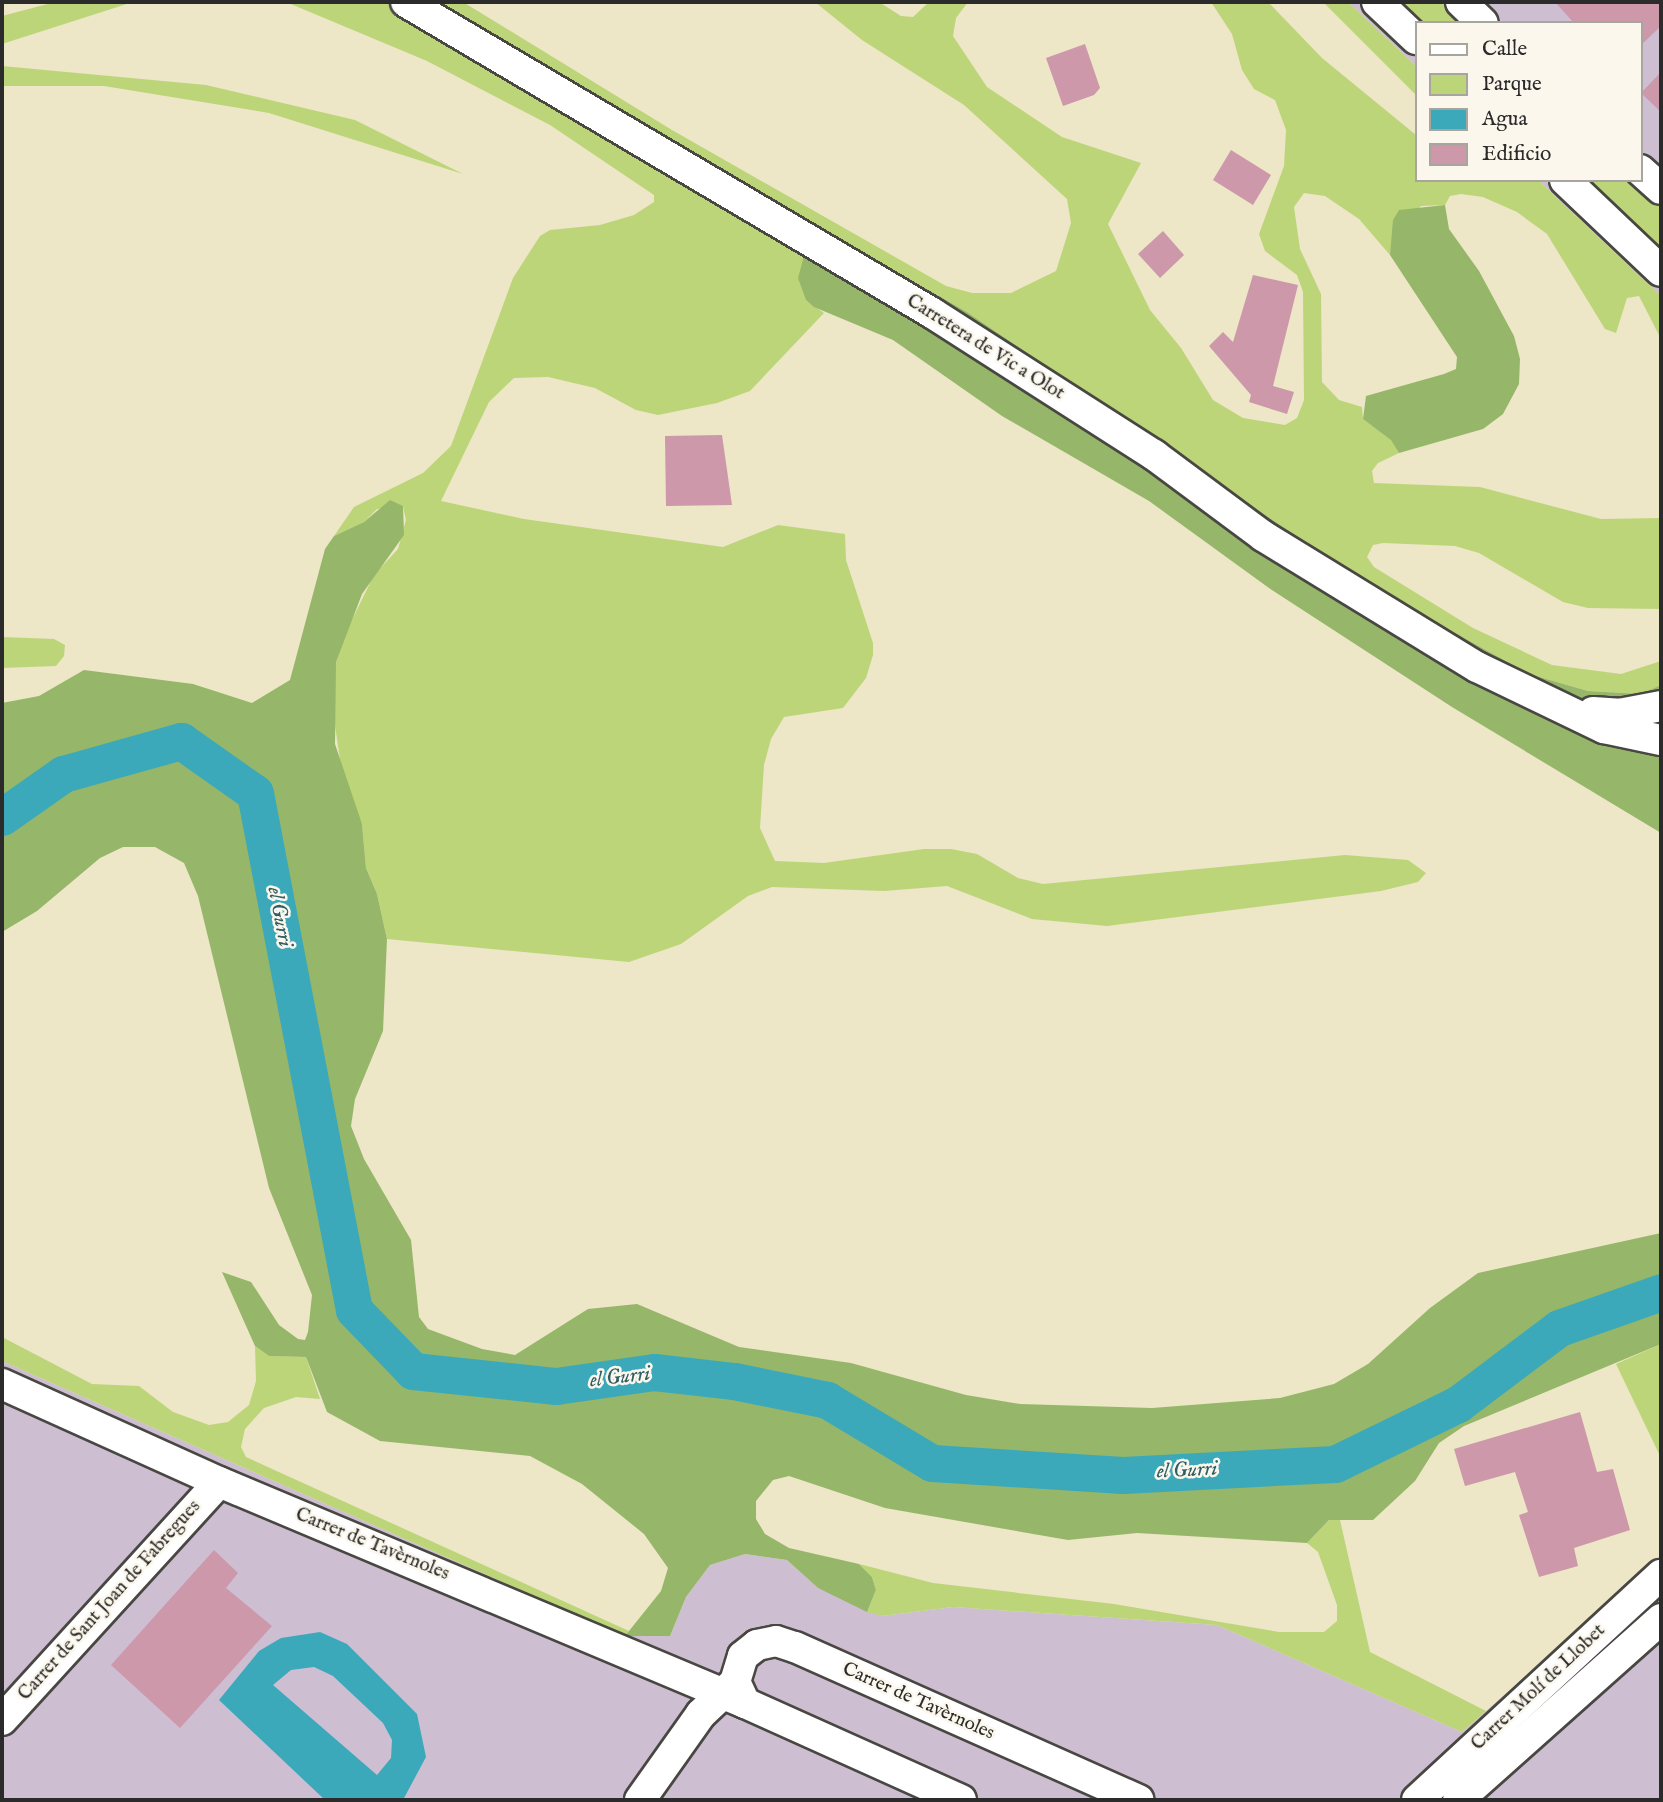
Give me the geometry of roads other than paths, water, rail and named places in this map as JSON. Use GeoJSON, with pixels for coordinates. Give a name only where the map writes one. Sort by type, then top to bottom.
{"type":"FeatureCollection","features":[{"type":"Feature","properties":{"kind":"street","name":"Carretera de Vic a Olot"},"geometry":{"type":"LineString","coordinates":[[406,2],[932,313],[1154,455],[1263,536],[1477,667],[1604,728],[1661,740]]}},
{"type":"Feature","properties":{"kind":"street"},"geometry":{"type":"LineString","coordinates":[[1377,2],[1414,37]]}},
{"type":"Feature","properties":{"kind":"street"},"geometry":{"type":"LineString","coordinates":[[1461,2],[1481,21]]}},
{"type":"Feature","properties":{"kind":"street"},"geometry":{"type":"LineString","coordinates":[[1642,172],[1661,189]]}},
{"type":"Feature","properties":{"kind":"street"},"geometry":{"type":"LineString","coordinates":[[1567,182],[1661,271]]}},
{"type":"Feature","properties":{"kind":"street","name":"Carretera de Vic a Olot"},"geometry":{"type":"LineString","coordinates":[[1556,706],[1619,714],[1661,706]]}},
{"type":"Feature","properties":{"kind":"street","name":"Carrer de Tavèrnoles"},"geometry":{"type":"LineString","coordinates":[[2,1384],[219,1482],[734,1692],[961,1800]]}},
{"type":"Feature","properties":{"kind":"street","name":"Carrer de Sant Joan de Fabregues"},"geometry":{"type":"LineString","coordinates":[[2,1720],[219,1482]]}},
{"type":"Feature","properties":{"kind":"street","name":"Carrer Molí de Llobet"},"geometry":{"type":"LineString","coordinates":[[1417,1800],[1661,1575]]}},
{"type":"Feature","properties":{"kind":"street","name":"Carrer Molí de Llobet"},"geometry":{"type":"LineString","coordinates":[[1458,1800],[1661,1619]]}},
{"type":"Feature","properties":{"kind":"street","name":"Carrer de Tavèrnoles"},"geometry":{"type":"LineString","coordinates":[[734,1692],[743,1656],[757,1645],[776,1640],[1139,1800]]}},
{"type":"Feature","properties":{"kind":"street"},"geometry":{"type":"LineString","coordinates":[[640,1800],[701,1714],[734,1692]]}},
{"type":"Feature","properties":{"kind":"water"},"geometry":{"type":"Polygon","coordinates":[[[320,1632],[347,1644],[417,1714],[426,1757],[403,1800],[325,1800],[219,1700],[259,1651],[281,1638],[320,1632]],[[314,1667],[291,1670],[273,1685],[377,1775],[391,1758],[392,1740],[383,1723],[333,1676],[314,1667]]]}},
{"type":"Feature","properties":{"kind":"waterway","name":"el Gurri"},"geometry":{"type":"LineString","coordinates":[[2,817],[63,774],[181,741],[255,793],[354,1310],[413,1371],[556,1386],[654,1372],[734,1381],[827,1400],[932,1463],[1123,1475],[1335,1464],[1458,1404],[1559,1328],[1661,1292]]}}]}
